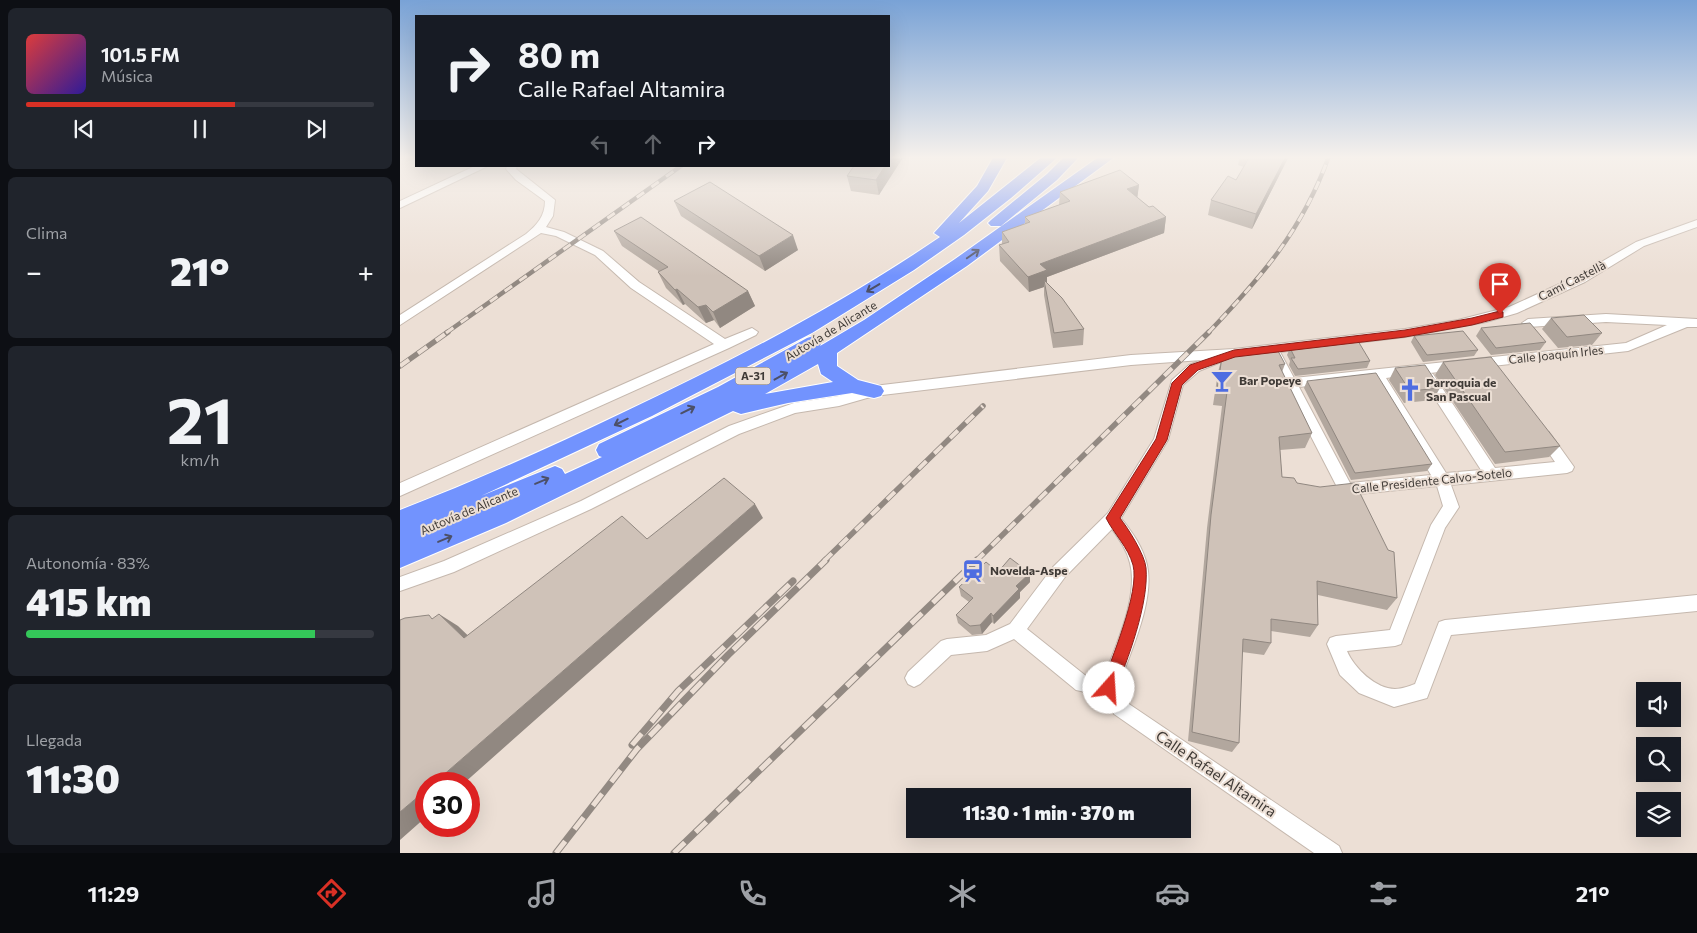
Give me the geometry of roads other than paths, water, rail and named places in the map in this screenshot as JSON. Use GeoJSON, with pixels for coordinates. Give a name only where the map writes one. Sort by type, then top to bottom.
{"type":"FeatureCollection","features":[{"type":"Feature","properties":{"kind":"highway"},"geometry":{"type":"LineString","coordinates":[[914,263],[922,250],[946,229],[976,196]]}},
{"type":"Feature","properties":{"kind":"highway","name":"Autovía de Alicante"},"geometry":{"type":"LineString","coordinates":[[400,520],[548,458],[722,374],[831,314],[914,263],[986,212],[1005,196]]}},
{"type":"Feature","properties":{"kind":"highway","name":"Autovía de Alicante"},"geometry":{"type":"LineString","coordinates":[[400,540],[558,473],[725,392],[833,331],[939,264],[1029,196]]}},
{"type":"Feature","properties":{"kind":"highway"},"geometry":{"type":"LineString","coordinates":[[400,558],[496,517],[708,417],[877,319],[969,257],[1054,196]]}},
{"type":"Feature","properties":{"kind":"highway"},"geometry":{"type":"LineString","coordinates":[[829,348],[826,358],[828,369],[852,386]]}},
{"type":"Feature","properties":{"kind":"highway"},"geometry":{"type":"LineString","coordinates":[[708,417],[752,403],[788,396],[852,386],[874,391]]}},
{"type":"Feature","properties":{"kind":"street"},"geometry":{"type":"LineString","coordinates":[[400,205],[420,196]]}},
{"type":"Feature","properties":{"kind":"street"},"geometry":{"type":"LineString","coordinates":[[400,321],[539,229],[548,218],[551,208],[550,200],[545,196]]}},
{"type":"Feature","properties":{"kind":"street","name":"Camí Castellà"},"geometry":{"type":"LineString","coordinates":[[1234,353],[1405,333],[1486,318],[1513,310],[1581,279],[1640,244],[1697,223]]}},
{"type":"Feature","properties":{"kind":"street"},"geometry":{"type":"LineString","coordinates":[[539,229],[560,234],[599,253],[635,285],[725,345]]}},
{"type":"Feature","properties":{"kind":"street"},"geometry":{"type":"LineString","coordinates":[[1513,310],[1528,323],[1554,355]]}},
{"type":"Feature","properties":{"kind":"street"},"geometry":{"type":"LineString","coordinates":[[1528,323],[1606,318],[1691,323]]}},
{"type":"Feature","properties":{"kind":"street","name":"Calle Joaquín Irles"},"geometry":{"type":"LineString","coordinates":[[1290,383],[1628,347],[1691,323]]}},
{"type":"Feature","properties":{"kind":"street"},"geometry":{"type":"LineString","coordinates":[[1458,324],[1498,376]]}},
{"type":"Feature","properties":{"kind":"street"},"geometry":{"type":"LineString","coordinates":[[400,490],[752,332]]}},
{"type":"Feature","properties":{"kind":"street"},"geometry":{"type":"LineString","coordinates":[[1272,349],[1346,489]]}},
{"type":"Feature","properties":{"kind":"street"},"geometry":{"type":"LineString","coordinates":[[400,584],[448,567],[586,506],[734,430],[794,408],[840,401],[874,391],[1124,361],[1234,353]]}},
{"type":"Feature","properties":{"kind":"street"},"geometry":{"type":"LineString","coordinates":[[914,678],[947,647],[987,643],[1016,630],[1059,572],[1113,518],[1161,440],[1177,383],[1194,368],[1234,353]]}},
{"type":"Feature","properties":{"kind":"street"},"geometry":{"type":"LineString","coordinates":[[1422,368],[1492,475]]}},
{"type":"Feature","properties":{"kind":"street"},"geometry":{"type":"LineString","coordinates":[[1376,373],[1442,480],[1451,507],[1439,525],[1395,638],[1336,644],[1346,670],[1365,687],[1394,698],[1421,692],[1445,628],[1697,603]]}},
{"type":"Feature","properties":{"kind":"street","name":"Calle Presidente Calvo-Sotelo"},"geometry":{"type":"LineString","coordinates":[[1321,492],[1567,467],[1538,429]]}},
{"type":"Feature","properties":{"kind":"street"},"geometry":{"type":"LineString","coordinates":[[1016,630],[1082,684],[1109,688],[1138,602],[1140,566],[1124,532],[1113,518]]}},
{"type":"Feature","properties":{"kind":"street","name":"Calle Rafael Altamira"},"geometry":{"type":"LineString","coordinates":[[1109,688],[1120,708],[1332,853]]}},
{"type":"Feature","properties":{"kind":"railway"},"geometry":{"type":"LineString","coordinates":[[446,333],[639,196]]}},
{"type":"Feature","properties":{"kind":"railway"},"geometry":{"type":"LineString","coordinates":[[1208,333],[1246,292],[1279,251],[1312,196]]}},
{"type":"Feature","properties":{"kind":"railway"},"geometry":{"type":"LineString","coordinates":[[400,366],[448,332]]}},
{"type":"Feature","properties":{"kind":"railway"},"geometry":{"type":"LineString","coordinates":[[976,561],[1208,333]]}},
{"type":"Feature","properties":{"kind":"railway"},"geometry":{"type":"LineString","coordinates":[[824,561],[983,406]]}},
{"type":"Feature","properties":{"kind":"railway"},"geometry":{"type":"LineString","coordinates":[[556,853],[637,749],[728,655],[826,560]]}},
{"type":"Feature","properties":{"kind":"railway"},"geometry":{"type":"LineString","coordinates":[[674,853],[977,560]]}},
{"type":"Feature","properties":{"kind":"railway"},"geometry":{"type":"LineString","coordinates":[[632,745],[678,691],[793,581]]}},
{"type":"Feature","properties":{"kind":"place","name":"Bar Popeye"},"geometry":{"type":"Point","coordinates":[1222,381]}},
{"type":"Feature","properties":{"kind":"place","name":"Parroquia de San Pascual"},"geometry":{"type":"Point","coordinates":[1410,390]}},
{"type":"Feature","properties":{"kind":"place","name":"Novelda-Aspe"},"geometry":{"type":"Point","coordinates":[973,571]}}]}
